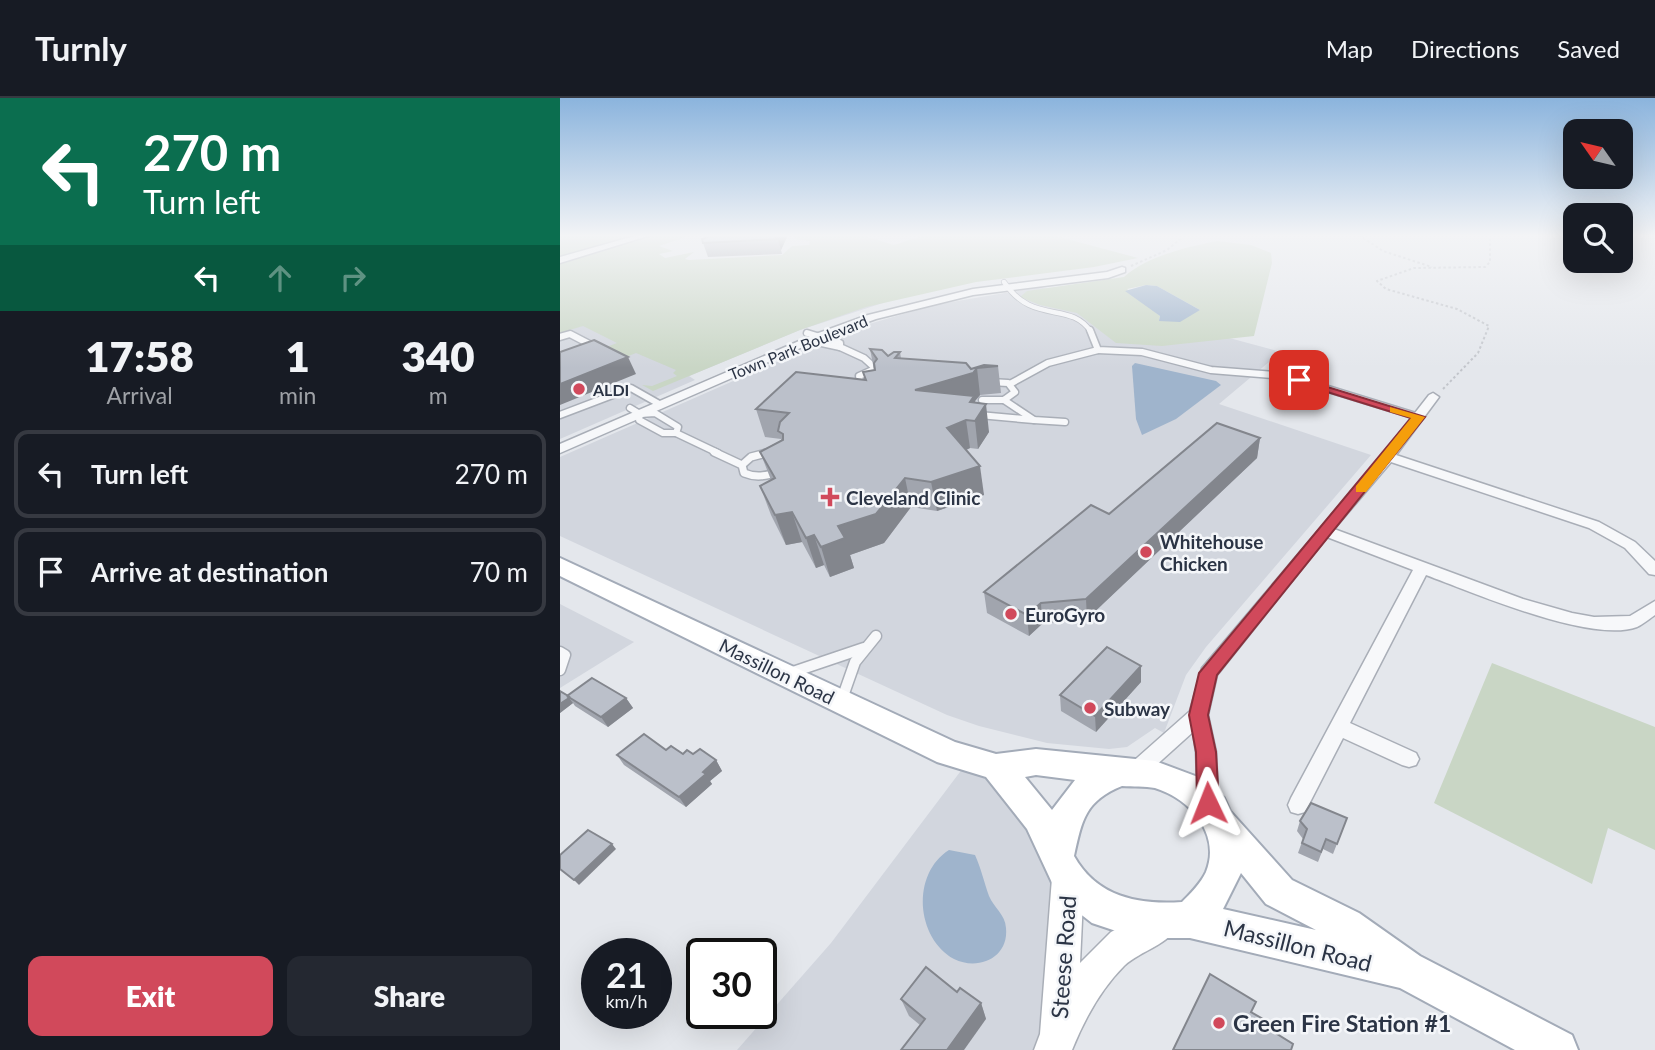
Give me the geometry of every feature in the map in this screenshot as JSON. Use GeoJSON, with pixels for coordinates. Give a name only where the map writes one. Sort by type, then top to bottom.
{"type":"FeatureCollection","features":[{"type":"Feature","properties":{"kind":"main road","name":"Massillon Road"},"geometry":{"type":"LineString","coordinates":[[560,566],[939,749],[996,767],[1036,762],[1127,771]]}},
{"type":"Feature","properties":{"kind":"main road"},"geometry":{"type":"LineString","coordinates":[[996,767],[1028,802],[1045,828],[1062,868],[1105,911],[1121,918],[1176,921],[1213,893],[1224,872],[1228,851],[1215,813],[1163,775],[1127,771],[1086,787],[1074,801],[1062,822],[1062,868]]}},
{"type":"Feature","properties":{"kind":"main road","name":"Massillon Road"},"geometry":{"type":"LineString","coordinates":[[1215,813],[1279,892],[1298,905],[1346,926],[1406,970],[1557,1050]]}},
{"type":"Feature","properties":{"kind":"main road","name":"Massillon Road"},"geometry":{"type":"LineString","coordinates":[[1176,921],[1406,970]]}},
{"type":"Feature","properties":{"kind":"street","name":"Town Park Boulevard"},"geometry":{"type":"LineString","coordinates":[[560,439],[635,411],[812,335],[894,304],[1044,279]]}},
{"type":"Feature","properties":{"kind":"street"},"geometry":{"type":"LineString","coordinates":[[1215,813],[1199,715],[1204,684],[1214,662],[1388,457],[1433,397]]}},
{"type":"Feature","properties":{"kind":"street","name":"Town Park Boulevard"},"geometry":{"type":"LineString","coordinates":[[560,449],[635,411]]}},
{"type":"Feature","properties":{"kind":"street"},"geometry":{"type":"LineString","coordinates":[[1388,457],[1594,526],[1630,545],[1655,570]]}},
{"type":"Feature","properties":{"kind":"street"},"geometry":{"type":"LineString","coordinates":[[1325,531],[1517,603],[1583,621],[1633,622],[1655,607]]}},
{"type":"Feature","properties":{"kind":"street"},"geometry":{"type":"LineString","coordinates":[[1298,805],[1422,567]]}},
{"type":"Feature","properties":{"kind":"street"},"geometry":{"type":"LineString","coordinates":[[1127,771],[1199,715]]}},
{"type":"Feature","properties":{"kind":"street"},"geometry":{"type":"LineString","coordinates":[[1339,727],[1409,759]]}},
{"type":"Feature","properties":{"kind":"street","name":"Steese Road"},"geometry":{"type":"LineString","coordinates":[[1056,1044],[1062,868]]}},
{"type":"Feature","properties":{"kind":"street","name":"Steese Road"},"geometry":{"type":"LineString","coordinates":[[1056,1044],[1106,960],[1124,944],[1176,921]]}},
{"type":"Feature","properties":{"kind":"lane"},"geometry":{"type":"LineString","coordinates":[[1006,284],[1021,304],[1067,314],[1088,325],[1095,333],[1098,350]]}},
{"type":"Feature","properties":{"kind":"lane"},"geometry":{"type":"LineString","coordinates":[[560,337],[570,334],[596,346],[582,353]]}},
{"type":"Feature","properties":{"kind":"lane"},"geometry":{"type":"LineString","coordinates":[[812,335],[817,342],[830,348],[840,347],[864,358],[875,368]]}},
{"type":"Feature","properties":{"kind":"lane"},"geometry":{"type":"LineString","coordinates":[[983,384],[1010,384],[1048,363],[1098,350],[1142,352],[1211,370],[1286,376],[1419,417]]}},
{"type":"Feature","properties":{"kind":"lane"},"geometry":{"type":"LineString","coordinates":[[874,384],[859,378],[861,373],[875,368],[886,368]]}},
{"type":"Feature","properties":{"kind":"lane"},"geometry":{"type":"LineString","coordinates":[[1004,400],[1015,392],[1010,384]]}},
{"type":"Feature","properties":{"kind":"lane"},"geometry":{"type":"LineString","coordinates":[[560,415],[631,388],[656,402]]}},
{"type":"Feature","properties":{"kind":"lane"},"geometry":{"type":"LineString","coordinates":[[982,400],[1004,400],[1034,420]]}},
{"type":"Feature","properties":{"kind":"lane"},"geometry":{"type":"LineString","coordinates":[[677,433],[678,427],[655,413],[635,411],[639,420],[663,433],[677,433],[743,465]]}},
{"type":"Feature","properties":{"kind":"lane"},"geometry":{"type":"LineString","coordinates":[[968,415],[1065,422]]}},
{"type":"Feature","properties":{"kind":"lane"},"geometry":{"type":"LineString","coordinates":[[743,465],[757,454],[779,452]]}},
{"type":"Feature","properties":{"kind":"lane"},"geometry":{"type":"LineString","coordinates":[[743,465],[744,473],[762,477],[778,472],[788,465]]}},
{"type":"Feature","properties":{"kind":"lane"},"geometry":{"type":"LineString","coordinates":[[841,702],[848,677],[864,648],[877,636]]}},
{"type":"Feature","properties":{"kind":"lane"},"geometry":{"type":"LineString","coordinates":[[784,674],[864,648]]}},
{"type":"Feature","properties":{"kind":"lane"},"geometry":{"type":"LineString","coordinates":[[560,652],[565,655],[560,670]]}},
{"type":"Feature","properties":{"kind":"path"},"geometry":{"type":"LineString","coordinates":[[1379,279],[1377,281],[1385,289],[1458,309],[1489,326],[1487,337],[1462,373],[1433,397]]}},
{"type":"Feature","properties":{"kind":"shaded area"},"geometry":{"type":"Polygon","coordinates":[[[718,279],[829,279],[892,300],[800,330],[689,376],[695,380],[560,439],[560,333],[718,279]]]}},
{"type":"Feature","properties":{"kind":"shaded area","name":"Cleveland Clinic"},"geometry":{"type":"Polygon","coordinates":[[[1040,287],[1281,352],[1219,404],[1371,455],[1206,647],[1186,675],[1164,733],[1155,728],[1127,747],[1109,749],[1047,743],[979,726],[947,715],[560,536],[560,457],[852,329],[934,305],[1040,287]]]}},
{"type":"Feature","properties":{"kind":"shaded area"},"geometry":{"type":"Polygon","coordinates":[[[560,604],[634,642],[560,688],[560,604]]]}},
{"type":"Feature","properties":{"kind":"shaded area"},"geometry":{"type":"Polygon","coordinates":[[[969,760],[982,764],[1057,858],[1053,1050],[737,1050],[755,1029],[777,1029],[777,1004],[831,943],[969,760]]]}},
{"type":"Feature","properties":{"kind":"green space"},"geometry":{"type":"Polygon","coordinates":[[[560,279],[996,279],[866,307],[800,330],[653,391],[642,385],[652,386],[677,376],[673,373],[676,370],[636,353],[626,357],[580,357],[617,343],[583,326],[560,333],[560,279]]]}},
{"type":"Feature","properties":{"kind":"green space"},"geometry":{"type":"Polygon","coordinates":[[[1107,279],[1268,279],[1254,336],[1162,346],[1116,343],[1077,313],[1040,305],[1020,297],[1027,291],[1107,279]],[[1157,286],[1127,289],[1160,316],[1159,321],[1200,310],[1157,286]]]}},
{"type":"Feature","properties":{"kind":"green space"},"geometry":{"type":"Polygon","coordinates":[[[1492,663],[1655,727],[1655,850],[1608,828],[1592,884],[1434,803],[1492,663]]]}},
{"type":"Feature","properties":{"kind":"water"},"geometry":{"type":"Polygon","coordinates":[[[1146,285],[1157,286],[1200,310],[1180,322],[1159,321],[1160,316],[1125,291],[1146,285]]]}},
{"type":"Feature","properties":{"kind":"water"},"geometry":{"type":"Polygon","coordinates":[[[1135,363],[1216,381],[1221,385],[1176,419],[1142,435],[1136,419],[1132,366],[1135,363]]]}},
{"type":"Feature","properties":{"kind":"water"},"geometry":{"type":"Polygon","coordinates":[[[949,850],[975,855],[989,896],[1005,923],[1006,938],[1003,947],[990,959],[982,962],[954,959],[941,949],[926,922],[923,906],[928,874],[949,850]]]}},
{"type":"Feature","properties":{"kind":"building"},"geometry":{"type":"Polygon","coordinates":[[[594,340],[628,357],[560,384],[560,352],[594,340]]]}},
{"type":"Feature","properties":{"kind":"building"},"geometry":{"type":"Polygon","coordinates":[[[870,349],[882,350],[888,356],[900,352],[895,358],[966,363],[971,369],[984,365],[998,366],[977,368],[973,373],[915,390],[974,396],[970,402],[986,404],[975,421],[966,420],[947,428],[980,466],[931,482],[905,478],[876,514],[838,526],[845,538],[821,547],[814,535],[806,538],[792,512],[775,515],[760,486],[775,478],[760,452],[783,440],[783,434],[778,431],[780,422],[789,413],[756,409],[796,372],[866,380],[863,372],[875,370],[874,363],[877,359],[870,349]]]}},
{"type":"Feature","properties":{"kind":"building"},"geometry":{"type":"Polygon","coordinates":[[[1217,423],[1260,438],[1086,599],[1041,603],[1027,615],[984,592],[1091,505],[1109,514],[1217,423]]]}},
{"type":"Feature","properties":{"kind":"building"},"geometry":{"type":"Polygon","coordinates":[[[1107,647],[1141,666],[1095,716],[1060,695],[1107,647]]]}},
{"type":"Feature","properties":{"kind":"building"},"geometry":{"type":"Polygon","coordinates":[[[592,678],[626,698],[601,717],[567,696],[592,678]]]}},
{"type":"Feature","properties":{"kind":"building"},"geometry":{"type":"Polygon","coordinates":[[[560,691],[570,697],[567,696],[569,698],[560,704],[560,691]]]}},
{"type":"Feature","properties":{"kind":"building"},"geometry":{"type":"Polygon","coordinates":[[[644,734],[666,750],[671,746],[683,754],[687,750],[693,754],[700,749],[716,760],[703,772],[706,774],[679,797],[617,755],[644,734]]]}},
{"type":"Feature","properties":{"kind":"building"},"geometry":{"type":"Polygon","coordinates":[[[1311,803],[1347,818],[1337,844],[1326,839],[1321,852],[1302,843],[1307,829],[1300,821],[1311,803]]]}},
{"type":"Feature","properties":{"kind":"building"},"geometry":{"type":"Polygon","coordinates":[[[588,830],[612,844],[574,880],[560,869],[560,855],[588,830]]]}},
{"type":"Feature","properties":{"kind":"building"},"geometry":{"type":"Polygon","coordinates":[[[926,967],[957,992],[960,988],[981,1003],[947,1050],[901,1050],[925,1019],[901,999],[926,967]]]}},
{"type":"Feature","properties":{"kind":"building","name":"Green Fire Station #1"},"geometry":{"type":"Polygon","coordinates":[[[1210,974],[1256,1002],[1251,1012],[1263,1019],[1261,1024],[1293,1044],[1291,1050],[1173,1050],[1210,974]]]}},
{"type":"Feature","properties":{"kind":"slow traffic"},"geometry":{"type":"LineString","coordinates":[[1361,489],[1419,417],[1395,409]]}},
{"type":"Feature","properties":{"kind":"place","name":"ALDI"},"geometry":{"type":"Point","coordinates":[579,389]}},
{"type":"Feature","properties":{"kind":"place","name":"Cleveland Clinic"},"geometry":{"type":"Point","coordinates":[830,497]}},
{"type":"Feature","properties":{"kind":"place","name":"Whitehouse Chicken"},"geometry":{"type":"Point","coordinates":[1146,552]}},
{"type":"Feature","properties":{"kind":"place","name":"EuroGyro"},"geometry":{"type":"Point","coordinates":[1011,614]}},
{"type":"Feature","properties":{"kind":"place","name":"Subway"},"geometry":{"type":"Point","coordinates":[1090,708]}},
{"type":"Feature","properties":{"kind":"place","name":"Green Fire Station #1"},"geometry":{"type":"Point","coordinates":[1219,1023]}},
{"type":"Feature","properties":{"kind":"route"},"geometry":{"type":"LineString","coordinates":[[1208,803],[1206,752],[1199,715],[1204,684],[1214,662],[1419,417],[1299,380]]}}]}
